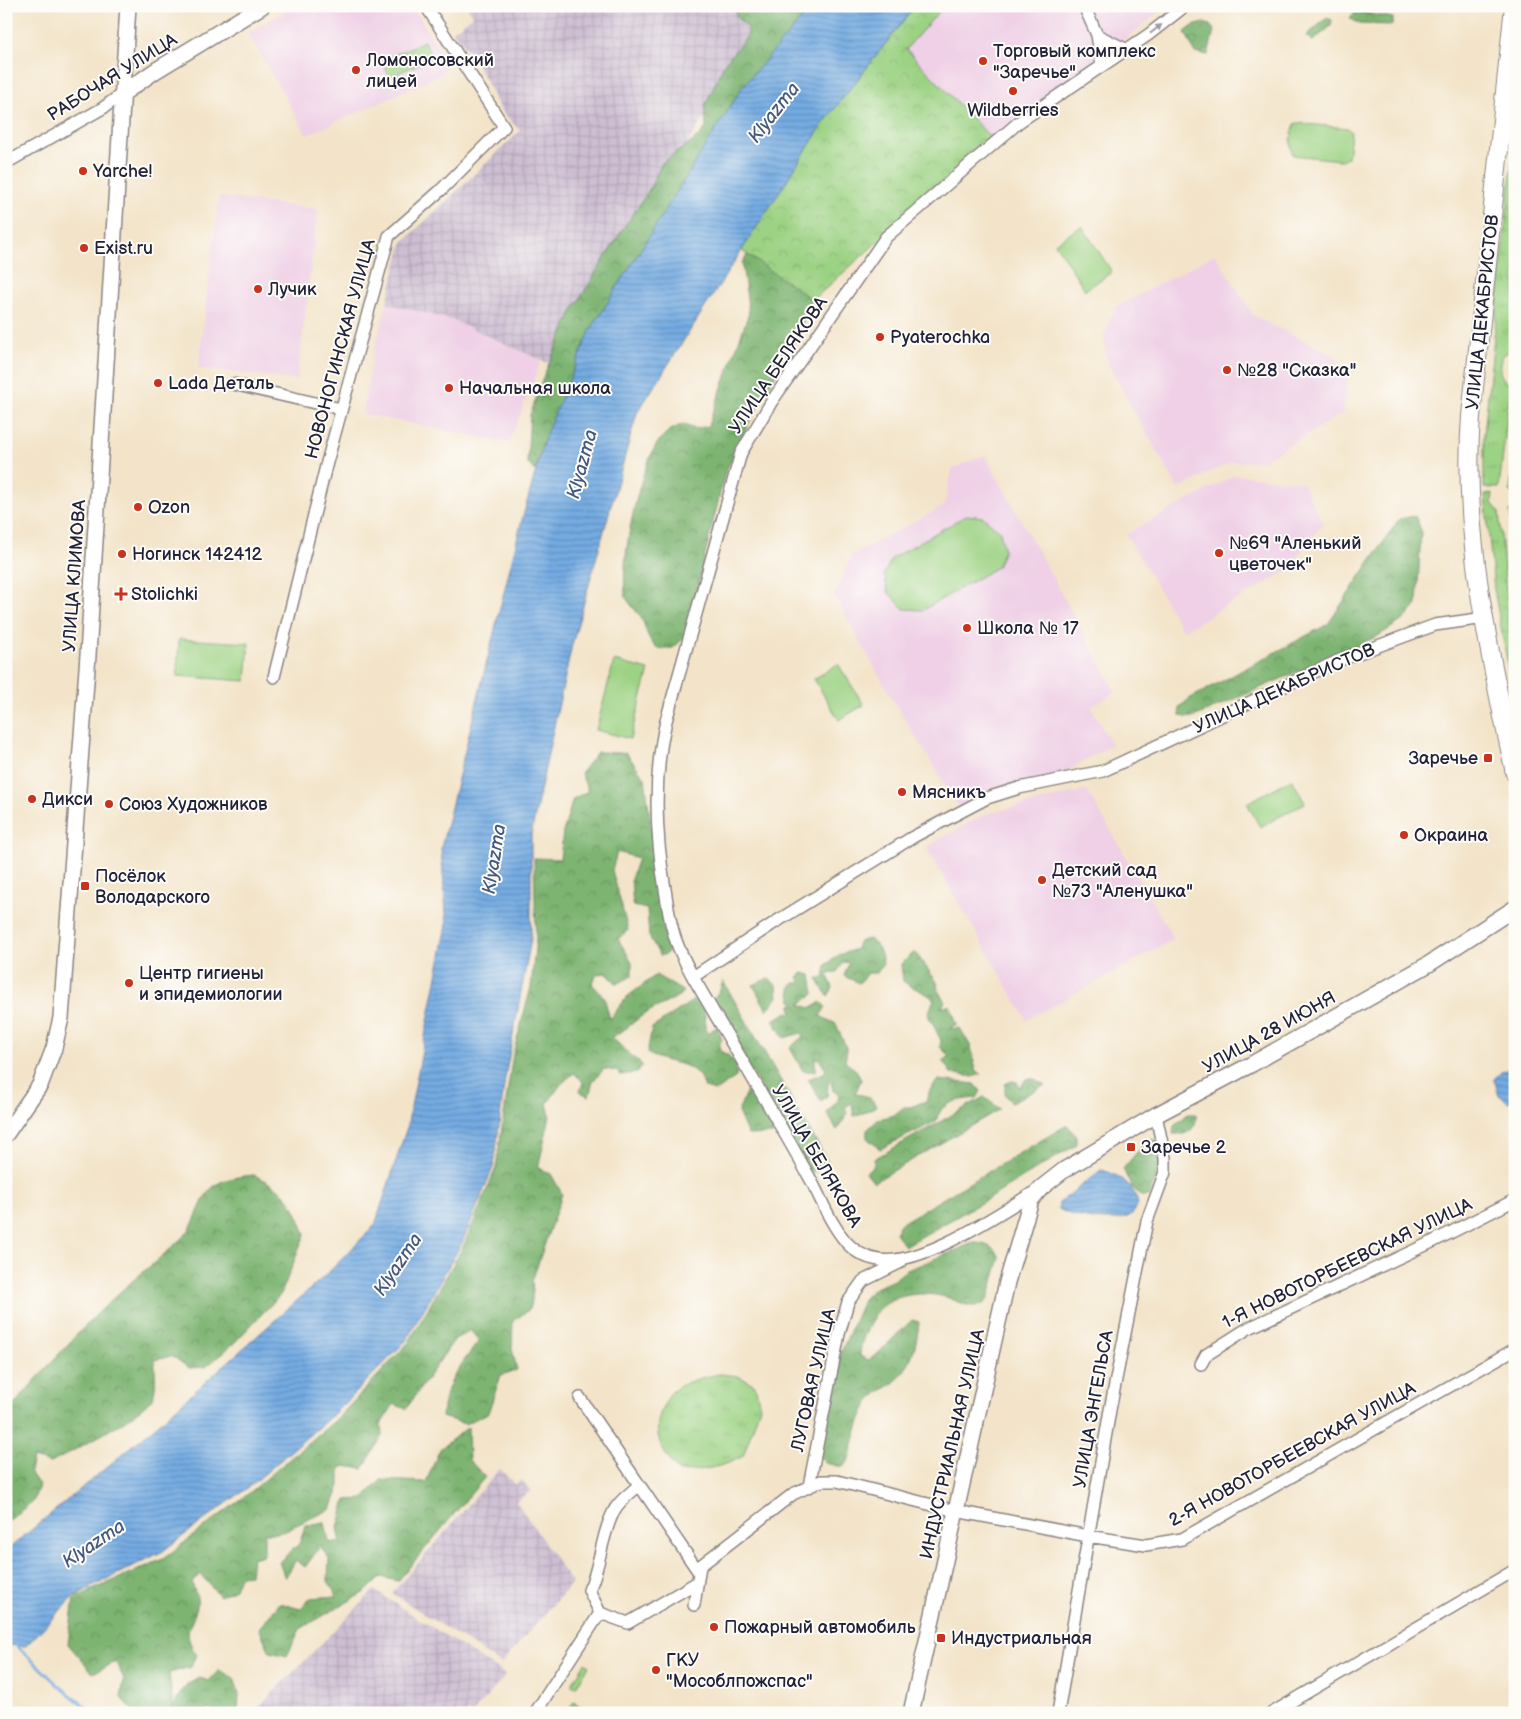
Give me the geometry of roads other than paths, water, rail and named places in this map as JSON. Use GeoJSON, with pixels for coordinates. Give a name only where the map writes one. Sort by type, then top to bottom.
{"type":"FeatureCollection","features":[{"type":"Feature","properties":{"kind":"main road","name":"УЛИЦА КЛИМОВА"},"geometry":{"type":"LineString","coordinates":[[6,1134],[40,1085],[54,1048],[61,1018],[89,646],[128,6]]}},
{"type":"Feature","properties":{"kind":"main road","name":"РАБОЧАЯ УЛИЦА"},"geometry":{"type":"LineString","coordinates":[[122,94],[155,71],[262,6]]}},
{"type":"Feature","properties":{"kind":"main road","name":"УЛИЦА ДЕКАБРИСТОВ"},"geometry":{"type":"LineString","coordinates":[[1514,6],[1470,434],[1470,490],[1474,538],[1485,618],[1515,773]]}},
{"type":"Feature","properties":{"kind":"main road","name":"УЛИЦА 28 ИЮНЯ"},"geometry":{"type":"LineString","coordinates":[[1041,1188],[1064,1170],[1156,1115],[1252,1064],[1429,964],[1515,908]]}},
{"type":"Feature","properties":{"kind":"main road","name":"ИНДУСТРИАЛЬНАЯ УЛИЦА"},"geometry":{"type":"LineString","coordinates":[[910,1713],[1021,1230],[1031,1200],[1041,1188]]}},
{"type":"Feature","properties":{"kind":"street","name":"НОВОНОГИНСКАЯ УЛИЦА"},"geometry":{"type":"LineString","coordinates":[[274,678],[341,409],[389,236],[441,190],[504,127],[426,6]]}},
{"type":"Feature","properties":{"kind":"street"},"geometry":{"type":"LineString","coordinates":[[1084,6],[1097,35],[1102,66]]}},
{"type":"Feature","properties":{"kind":"street","name":"УЛИЦА БЕЛЯКОВА"},"geometry":{"type":"LineString","coordinates":[[1041,1188],[984,1222],[912,1257],[889,1260],[869,1258],[858,1254],[845,1240],[831,1221],[811,1180],[693,976],[674,936],[656,814],[657,772],[666,721],[741,454],[772,401],[886,237],[1019,122],[1126,50],[1185,6]]}},
{"type":"Feature","properties":{"kind":"street"},"geometry":{"type":"LineString","coordinates":[[1097,35],[1126,50]]}},
{"type":"Feature","properties":{"kind":"street","name":"РАБОЧАЯ УЛИЦА"},"geometry":{"type":"LineString","coordinates":[[6,163],[102,108],[122,94]]}},
{"type":"Feature","properties":{"kind":"street"},"geometry":{"type":"LineString","coordinates":[[234,384],[341,409]]}},
{"type":"Feature","properties":{"kind":"street","name":"УЛИЦА ДЕКАБРИСТОВ"},"geometry":{"type":"LineString","coordinates":[[693,976],[781,918],[913,837],[968,808],[1004,792],[1089,774],[1118,764],[1340,660],[1435,625],[1485,618]]}},
{"type":"Feature","properties":{"kind":"street","name":"УЛИЦА ЭНГЕЛЬСА"},"geometry":{"type":"LineString","coordinates":[[1058,1713],[1088,1536],[1147,1220],[1165,1172],[1165,1158],[1156,1115]]}},
{"type":"Feature","properties":{"kind":"street","name":"1-Я НОВОТОРБЕЕВСКАЯ УЛИЦА"},"geometry":{"type":"LineString","coordinates":[[1201,1364],[1206,1355],[1247,1329],[1432,1242],[1515,1200]]}},
{"type":"Feature","properties":{"kind":"street","name":"ЛУГОВАЯ УЛИЦА"},"geometry":{"type":"LineString","coordinates":[[809,1486],[837,1343],[848,1302],[863,1281],[912,1257]]}},
{"type":"Feature","properties":{"kind":"street","name":"2-Я НОВОТОРБЕЕВСКАЯ УЛИЦА"},"geometry":{"type":"LineString","coordinates":[[956,1511],[1146,1545],[1182,1539],[1515,1349]]}},
{"type":"Feature","properties":{"kind":"street"},"geometry":{"type":"LineString","coordinates":[[580,1398],[698,1571]]}},
{"type":"Feature","properties":{"kind":"street"},"geometry":{"type":"LineString","coordinates":[[694,1605],[700,1566],[768,1511],[793,1494],[821,1481],[837,1481],[956,1511]]}},
{"type":"Feature","properties":{"kind":"street"},"geometry":{"type":"LineString","coordinates":[[639,1484],[616,1508],[608,1525],[597,1575],[590,1590],[600,1613],[628,1623],[696,1583]]}},
{"type":"Feature","properties":{"kind":"street"},"geometry":{"type":"LineString","coordinates":[[1272,1713],[1515,1570]]}},
{"type":"Feature","properties":{"kind":"street"},"geometry":{"type":"LineString","coordinates":[[536,1713],[600,1613]]}},
{"type":"Feature","properties":{"kind":"water","name":"Klyazma"},"geometry":{"type":"Polygon","coordinates":[[[813,6],[915,6],[825,121],[637,413],[572,645],[549,749],[531,835],[531,939],[505,1078],[494,1165],[462,1243],[405,1342],[336,1412],[255,1482],[163,1551],[74,1596],[26,1646],[6,1645],[6,1551],[149,1432],[327,1274],[375,1225],[407,1127],[447,925],[441,848],[519,531],[546,434],[591,329],[743,86],[813,6]]]}},
{"type":"Feature","properties":{"kind":"water"},"geometry":{"type":"Polygon","coordinates":[[[1515,1067],[1515,1099],[1509,1102],[1499,1095],[1494,1079],[1501,1072],[1515,1067]]]}},
{"type":"Feature","properties":{"kind":"water"},"geometry":{"type":"Polygon","coordinates":[[[1101,1170],[1114,1174],[1126,1182],[1134,1192],[1138,1205],[1132,1214],[1116,1220],[1106,1220],[1074,1215],[1059,1209],[1059,1203],[1101,1170]]]}},
{"type":"Feature","properties":{"kind":"waterway"},"geometry":{"type":"LineString","coordinates":[[13,1642],[57,1684],[93,1713]]}},
{"type":"Feature","properties":{"kind":"place","name":"Торговый комплекс \"Заречье\""},"geometry":{"type":"Point","coordinates":[983,61]}},
{"type":"Feature","properties":{"kind":"place","name":"Ломоносовский лицей"},"geometry":{"type":"Point","coordinates":[356,70]}},
{"type":"Feature","properties":{"kind":"place","name":"Wildberries"},"geometry":{"type":"Point","coordinates":[1013,91]}},
{"type":"Feature","properties":{"kind":"place","name":"Yarche!"},"geometry":{"type":"Point","coordinates":[83,171]}},
{"type":"Feature","properties":{"kind":"place","name":"Exist.ru"},"geometry":{"type":"Point","coordinates":[84,248]}},
{"type":"Feature","properties":{"kind":"place","name":"Лучик"},"geometry":{"type":"Point","coordinates":[258,289]}},
{"type":"Feature","properties":{"kind":"place","name":"Pyaterochka"},"geometry":{"type":"Point","coordinates":[880,337]}},
{"type":"Feature","properties":{"kind":"place","name":"№28 \"Сказка\""},"geometry":{"type":"Point","coordinates":[1227,370]}},
{"type":"Feature","properties":{"kind":"place","name":"Lada Деталь"},"geometry":{"type":"Point","coordinates":[158,383]}},
{"type":"Feature","properties":{"kind":"place","name":"Начальная школа"},"geometry":{"type":"Point","coordinates":[449,388]}},
{"type":"Feature","properties":{"kind":"place","name":"Ozon"},"geometry":{"type":"Point","coordinates":[138,507]}},
{"type":"Feature","properties":{"kind":"place","name":"№69 \"Аленький цветочек\""},"geometry":{"type":"Point","coordinates":[1219,553]}},
{"type":"Feature","properties":{"kind":"place","name":"Ногинск 142412"},"geometry":{"type":"Point","coordinates":[122,554]}},
{"type":"Feature","properties":{"kind":"place","name":"Stolichki"},"geometry":{"type":"Point","coordinates":[121,594]}},
{"type":"Feature","properties":{"kind":"place","name":"Школа № 17"},"geometry":{"type":"Point","coordinates":[967,628]}},
{"type":"Feature","properties":{"kind":"place","name":"Заречье"},"geometry":{"type":"Point","coordinates":[1488,758]}},
{"type":"Feature","properties":{"kind":"place","name":"Мясникъ"},"geometry":{"type":"Point","coordinates":[902,792]}},
{"type":"Feature","properties":{"kind":"place","name":"Дикси"},"geometry":{"type":"Point","coordinates":[32,799]}},
{"type":"Feature","properties":{"kind":"place","name":"Союз Художников"},"geometry":{"type":"Point","coordinates":[109,804]}},
{"type":"Feature","properties":{"kind":"place","name":"Окраина"},"geometry":{"type":"Point","coordinates":[1404,835]}},
{"type":"Feature","properties":{"kind":"place","name":"Детский сад №73 \"Аленушка\""},"geometry":{"type":"Point","coordinates":[1042,880]}},
{"type":"Feature","properties":{"kind":"place","name":"Посёлок Володарского"},"geometry":{"type":"Point","coordinates":[85,886]}},
{"type":"Feature","properties":{"kind":"place","name":"Центр гигиены и эпидемиологии"},"geometry":{"type":"Point","coordinates":[129,983]}},
{"type":"Feature","properties":{"kind":"place","name":"Заречье 2"},"geometry":{"type":"Point","coordinates":[1131,1147]}},
{"type":"Feature","properties":{"kind":"place","name":"Пожарный автомобиль"},"geometry":{"type":"Point","coordinates":[714,1627]}},
{"type":"Feature","properties":{"kind":"place","name":"Индустриальная"},"geometry":{"type":"Point","coordinates":[941,1638]}},
{"type":"Feature","properties":{"kind":"place","name":"ГКУ \"Мособлпожспас\""},"geometry":{"type":"Point","coordinates":[656,1670]}}]}
